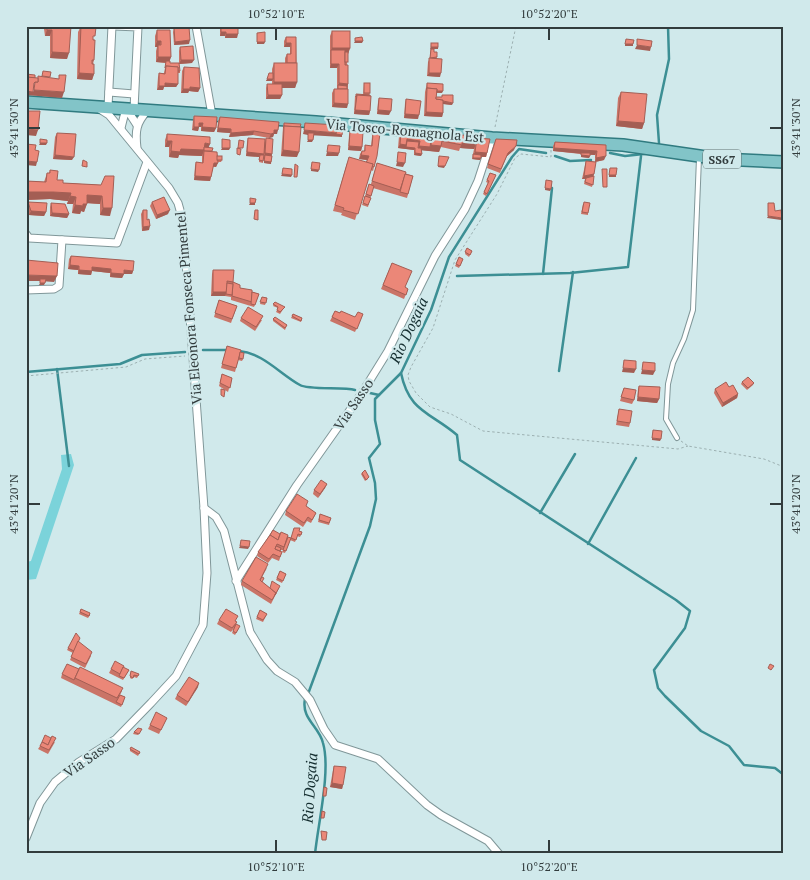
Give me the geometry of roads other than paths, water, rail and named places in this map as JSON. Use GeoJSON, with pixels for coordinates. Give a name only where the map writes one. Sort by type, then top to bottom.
{"type":"FeatureCollection","features":[{"type":"Feature","properties":{"kind":"main road","name":"Via Tosco-Romagnola Est"},"geometry":{"type":"LineString","coordinates":[[26,102],[492,138],[656,148],[699,156],[784,162]]}},
{"type":"Feature","properties":{"kind":"street"},"geometry":{"type":"LineString","coordinates":[[102,107],[109,92],[113,26],[138,27],[134,94],[130,109],[120,128]]}},
{"type":"Feature","properties":{"kind":"street"},"geometry":{"type":"LineString","coordinates":[[196,26],[212,115]]}},
{"type":"Feature","properties":{"kind":"street"},"geometry":{"type":"LineString","coordinates":[[109,92],[134,94]]}},
{"type":"Feature","properties":{"kind":"street","name":"Via Eleonora Fonseca Pimentel"},"geometry":{"type":"LineString","coordinates":[[102,107],[169,188],[178,203],[183,221],[204,508]]}},
{"type":"Feature","properties":{"kind":"street"},"geometry":{"type":"LineString","coordinates":[[130,109],[137,125],[137,148]]}},
{"type":"Feature","properties":{"kind":"street"},"geometry":{"type":"LineString","coordinates":[[137,125],[148,110]]}},
{"type":"Feature","properties":{"kind":"street","name":"Via Sasso"},"geometry":{"type":"LineString","coordinates":[[236,581],[296,485],[362,393],[388,351],[435,256],[465,210],[478,181],[492,138]]}},
{"type":"Feature","properties":{"kind":"street"},"geometry":{"type":"LineString","coordinates":[[26,234],[29,238],[117,243],[147,162]]}},
{"type":"Feature","properties":{"kind":"street"},"geometry":{"type":"LineString","coordinates":[[26,290],[54,289],[59,286],[62,240]]}},
{"type":"Feature","properties":{"kind":"street"},"geometry":{"type":"LineString","coordinates":[[204,508],[216,517],[224,531],[250,632],[257,646],[277,671],[295,682],[310,700],[324,729],[335,745],[378,759],[426,805],[488,841],[499,854]]}},
{"type":"Feature","properties":{"kind":"street","name":"Via Sasso"},"geometry":{"type":"LineString","coordinates":[[26,838],[40,803],[55,782],[79,762],[116,739],[176,676],[204,626],[206,573],[204,508]]}},
{"type":"Feature","properties":{"kind":"lane"},"geometry":{"type":"LineString","coordinates":[[677,438],[666,419],[668,384],[673,363],[684,339],[693,310],[699,156]]}},
{"type":"Feature","properties":{"kind":"waterway","name":"Rio Dogaia"},"geometry":{"type":"LineString","coordinates":[[657,147],[659,143],[657,115],[669,59],[668,26]]}},
{"type":"Feature","properties":{"kind":"waterway","name":"Rio Dogaia"},"geometry":{"type":"LineString","coordinates":[[308,694],[370,526],[376,499],[375,483],[369,458],[380,444],[375,420],[375,399],[401,373],[431,310],[449,257],[512,157],[519,149],[546,153]]}},
{"type":"Feature","properties":{"kind":"waterway","name":"Rio Dogaia"},"geometry":{"type":"LineString","coordinates":[[610,153],[625,156],[653,153]]}},
{"type":"Feature","properties":{"kind":"waterway","name":"Rio Dogaia"},"geometry":{"type":"LineString","coordinates":[[555,156],[570,161],[591,160]]}},
{"type":"Feature","properties":{"kind":"waterway"},"geometry":{"type":"LineString","coordinates":[[457,276],[570,273],[628,267],[641,156]]}},
{"type":"Feature","properties":{"kind":"waterway"},"geometry":{"type":"LineString","coordinates":[[543,274],[552,188]]}},
{"type":"Feature","properties":{"kind":"waterway"},"geometry":{"type":"LineString","coordinates":[[559,371],[573,272]]}},
{"type":"Feature","properties":{"kind":"waterway"},"geometry":{"type":"LineString","coordinates":[[203,350],[228,350]]}},
{"type":"Feature","properties":{"kind":"waterway"},"geometry":{"type":"LineString","coordinates":[[239,351],[264,360],[304,387],[355,390]]}},
{"type":"Feature","properties":{"kind":"waterway"},"geometry":{"type":"LineString","coordinates":[[26,372],[120,364],[142,355],[185,352]]}},
{"type":"Feature","properties":{"kind":"waterway"},"geometry":{"type":"LineString","coordinates":[[57,369],[69,466]]}},
{"type":"Feature","properties":{"kind":"waterway"},"geometry":{"type":"LineString","coordinates":[[401,373],[409,396],[415,404],[457,435],[460,460],[676,600],[690,611],[685,628],[654,670],[658,688],[701,731],[729,746],[744,765],[775,768],[784,775]]}},
{"type":"Feature","properties":{"kind":"waterway"},"geometry":{"type":"LineString","coordinates":[[370,393],[379,395]]}},
{"type":"Feature","properties":{"kind":"waterway"},"geometry":{"type":"LineString","coordinates":[[540,513],[575,454]]}},
{"type":"Feature","properties":{"kind":"waterway"},"geometry":{"type":"LineString","coordinates":[[588,544],[636,458]]}},
{"type":"Feature","properties":{"kind":"waterway","name":"Rio Dogaia"},"geometry":{"type":"LineString","coordinates":[[305,699],[304,706],[308,717],[323,743],[326,768],[315,854]]}}]}
